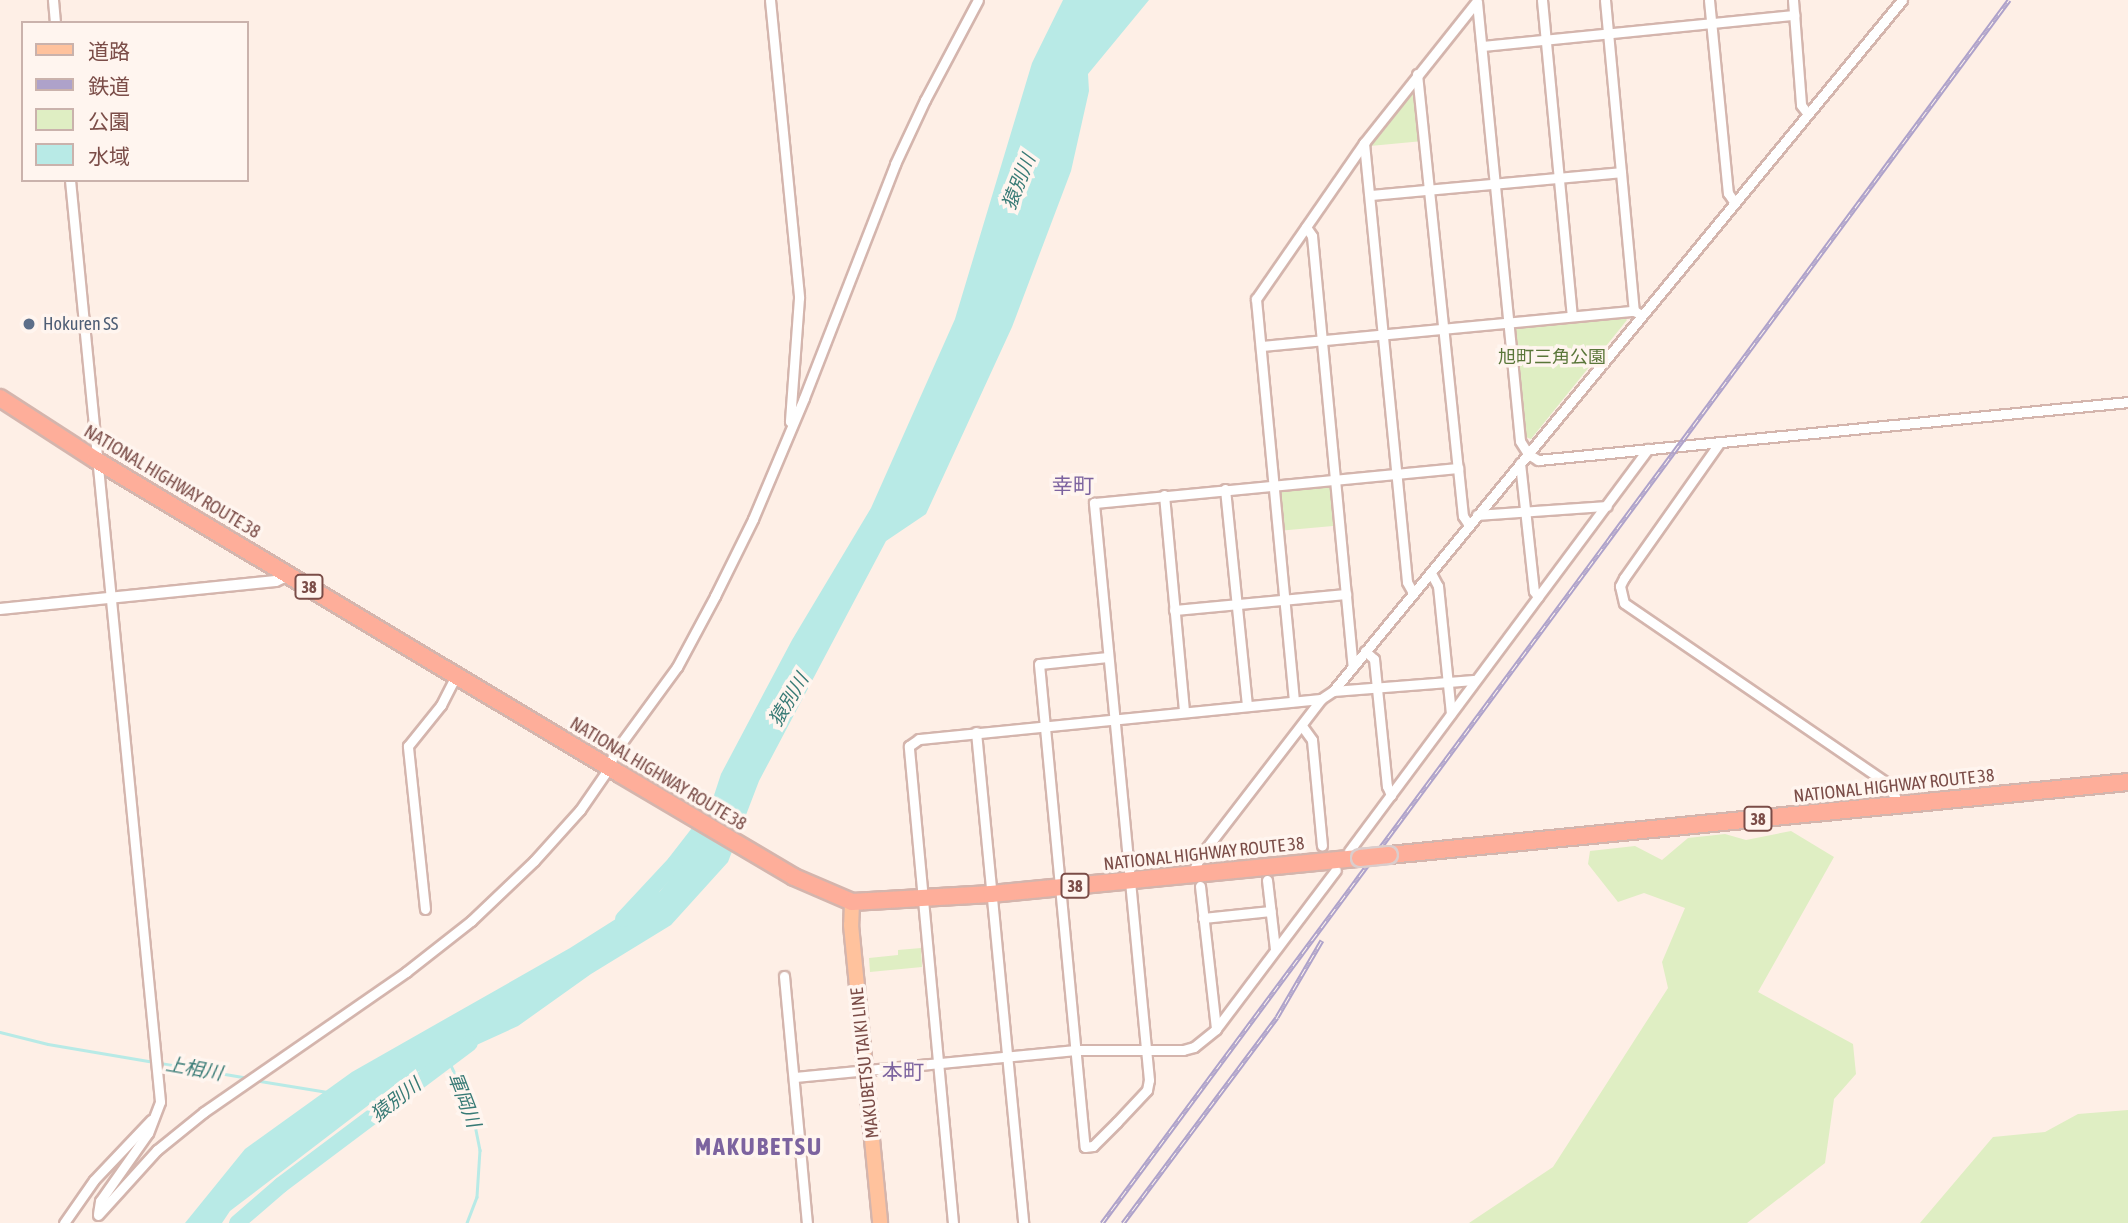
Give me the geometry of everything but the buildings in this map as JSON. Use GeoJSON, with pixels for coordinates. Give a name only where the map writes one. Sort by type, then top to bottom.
{"type":"FeatureCollection","features":[{"type":"Feature","properties":{"kind":"highway","name":"NATIONAL HIGHWAY ROUTE 38"},"geometry":{"type":"LineString","coordinates":[[0,398],[96,460],[614,771],[794,877],[852,902],[991,894],[1130,881],[1196,880],[1354,855],[1388,855],[2128,782]]}},
{"type":"Feature","properties":{"kind":"main road","name":"MAKUBETSU TAIKI LINE"},"geometry":{"type":"LineString","coordinates":[[852,902],[851,925],[880,1223]]}},
{"type":"Feature","properties":{"kind":"street"},"geometry":{"type":"LineString","coordinates":[[53,0],[55,21]]}},
{"type":"Feature","properties":{"kind":"street"},"geometry":{"type":"LineString","coordinates":[[770,0],[799,298],[789,431]]}},
{"type":"Feature","properties":{"kind":"street"},"geometry":{"type":"LineString","coordinates":[[70,182],[160,1102],[148,1133],[100,1201],[97,1215],[157,1150],[204,1112],[406,972],[471,921],[534,861],[614,771],[614,752],[677,667],[753,519],[895,164],[925,100],[978,0]]}},
{"type":"Feature","properties":{"kind":"street"},"geometry":{"type":"LineString","coordinates":[[1542,0],[1572,316]]}},
{"type":"Feature","properties":{"kind":"street"},"geometry":{"type":"LineString","coordinates":[[1605,0],[1621,172],[1638,313]]}},
{"type":"Feature","properties":{"kind":"street"},"geometry":{"type":"LineString","coordinates":[[1709,0],[1728,193],[1735,203]]}},
{"type":"Feature","properties":{"kind":"street"},"geometry":{"type":"LineString","coordinates":[[1793,0],[1801,105],[1808,114]]}},
{"type":"Feature","properties":{"kind":"street"},"geometry":{"type":"LineString","coordinates":[[1216,1029],[1196,880],[1201,855],[1321,699],[1333,691],[1353,667],[1520,464],[1638,313],[1735,203],[1902,0]]}},
{"type":"Feature","properties":{"kind":"street"},"geometry":{"type":"LineString","coordinates":[[1478,1],[1520,441],[1528,454],[1538,460],[2128,402]]}},
{"type":"Feature","properties":{"kind":"street"},"geometry":{"type":"LineString","coordinates":[[1294,701],[1256,299],[1364,143],[1478,1]]}},
{"type":"Feature","properties":{"kind":"street"},"geometry":{"type":"LineString","coordinates":[[1482,46],[1794,15]]}},
{"type":"Feature","properties":{"kind":"street"},"geometry":{"type":"LineString","coordinates":[[1417,74],[1463,516],[1469,525]]}},
{"type":"Feature","properties":{"kind":"street"},"geometry":{"type":"LineString","coordinates":[[1364,143],[1407,582],[1413,593]]}},
{"type":"Feature","properties":{"kind":"street"},"geometry":{"type":"LineString","coordinates":[[1370,195],[1621,172]]}},
{"type":"Feature","properties":{"kind":"street"},"geometry":{"type":"LineString","coordinates":[[1306,227],[1312,236],[1353,667]]}},
{"type":"Feature","properties":{"kind":"street"},"geometry":{"type":"LineString","coordinates":[[1261,346],[1572,316],[1638,313]]}},
{"type":"Feature","properties":{"kind":"street"},"geometry":{"type":"LineString","coordinates":[[1720,442],[1624,578],[1620,586],[1624,603],[1885,782],[1900,804]]}},
{"type":"Feature","properties":{"kind":"street"},"geometry":{"type":"LineString","coordinates":[[1354,855],[1391,795],[1474,680],[1648,449]]}},
{"type":"Feature","properties":{"kind":"street"},"geometry":{"type":"LineString","coordinates":[[1520,464],[1534,591],[1538,597]]}},
{"type":"Feature","properties":{"kind":"street"},"geometry":{"type":"LineString","coordinates":[[1108,657],[1039,663],[1085,1147],[1093,1146],[1147,1090],[1149,1080],[1094,503],[1458,468]]}},
{"type":"Feature","properties":{"kind":"street"},"geometry":{"type":"LineString","coordinates":[[1225,489],[1247,706]]}},
{"type":"Feature","properties":{"kind":"street"},"geometry":{"type":"LineString","coordinates":[[1164,495],[1184,712]]}},
{"type":"Feature","properties":{"kind":"street"},"geometry":{"type":"LineString","coordinates":[[1478,515],[1607,506]]}},
{"type":"Feature","properties":{"kind":"street"},"geometry":{"type":"LineString","coordinates":[[1431,573],[1438,586],[1451,713]]}},
{"type":"Feature","properties":{"kind":"street"},"geometry":{"type":"LineString","coordinates":[[0,609],[276,581],[289,575]]}},
{"type":"Feature","properties":{"kind":"street"},"geometry":{"type":"LineString","coordinates":[[1174,610],[1346,594]]}},
{"type":"Feature","properties":{"kind":"street"},"geometry":{"type":"LineString","coordinates":[[1366,651],[1374,659],[1387,786],[1391,795]]}},
{"type":"Feature","properties":{"kind":"street"},"geometry":{"type":"LineString","coordinates":[[425,909],[408,746],[440,705],[456,675]]}},
{"type":"Feature","properties":{"kind":"street"},"geometry":{"type":"LineString","coordinates":[[1333,691],[1474,680]]}},
{"type":"Feature","properties":{"kind":"street"},"geometry":{"type":"LineString","coordinates":[[953,1223],[921,899],[909,746],[919,739],[976,732],[1321,699]]}},
{"type":"Feature","properties":{"kind":"street"},"geometry":{"type":"LineString","coordinates":[[1302,726],[1312,740],[1322,846]]}},
{"type":"Feature","properties":{"kind":"street"},"geometry":{"type":"LineString","coordinates":[[976,732],[1023,1223]]}},
{"type":"Feature","properties":{"kind":"street"},"geometry":{"type":"LineString","coordinates":[[795,1077],[1076,1050],[1147,1051],[1194,1047],[1216,1029],[1336,870]]}},
{"type":"Feature","properties":{"kind":"street"},"geometry":{"type":"LineString","coordinates":[[1267,880],[1275,949]]}},
{"type":"Feature","properties":{"kind":"street"},"geometry":{"type":"LineString","coordinates":[[1203,918],[1271,911]]}},
{"type":"Feature","properties":{"kind":"street"},"geometry":{"type":"LineString","coordinates":[[784,976],[807,1223]]}},
{"type":"Feature","properties":{"kind":"street"},"geometry":{"type":"LineString","coordinates":[[64,1223],[94,1180],[157,1114]]}},
{"type":"Feature","properties":{"kind":"green space"},"geometry":{"type":"Polygon","coordinates":[[[1410,87],[1419,90],[1423,141],[1370,146],[1370,141],[1410,87]]]}},
{"type":"Feature","properties":{"kind":"green space","name":"旭町三角公園"},"geometry":{"type":"Polygon","coordinates":[[[1623,315],[1627,320],[1531,439],[1523,436],[1514,332],[1520,324],[1623,315]]]}},
{"type":"Feature","properties":{"kind":"green space"},"geometry":{"type":"Polygon","coordinates":[[[1332,483],[1336,526],[1283,530],[1279,488],[1332,483]]]}},
{"type":"Feature","properties":{"kind":"green space"},"geometry":{"type":"Polygon","coordinates":[[[1791,831],[1834,857],[1758,992],[1853,1044],[1856,1074],[1834,1099],[1825,1163],[1747,1223],[1469,1223],[1553,1167],[1668,988],[1662,962],[1685,908],[1644,893],[1618,902],[1588,864],[1590,851],[1635,846],[1662,860],[1688,838],[1725,834],[1746,840],[1791,831]]]}},
{"type":"Feature","properties":{"kind":"green space"},"geometry":{"type":"Polygon","coordinates":[[[921,948],[922,967],[870,972],[869,958],[898,955],[898,950],[921,948]]]}},
{"type":"Feature","properties":{"kind":"green space"},"geometry":{"type":"Polygon","coordinates":[[[2128,1110],[2128,1223],[1920,1223],[1993,1137],[2045,1132],[2078,1114],[2128,1110]]]}},
{"type":"Feature","properties":{"kind":"water"},"geometry":{"type":"Polygon","coordinates":[[[1063,0],[1149,0],[1088,74],[1089,91],[1071,171],[1012,327],[926,514],[886,541],[759,781],[728,862],[671,925],[591,974],[518,1026],[404,1078],[230,1211],[222,1223],[185,1223],[245,1149],[352,1072],[570,948],[660,891],[697,847],[721,774],[792,640],[871,508],[955,319],[1032,63],[1063,0]]]}},
{"type":"Feature","properties":{"kind":"waterway","name":"猿別川"},"geometry":{"type":"LineString","coordinates":[[623,919],[675,863],[713,814]]}},
{"type":"Feature","properties":{"kind":"waterway","name":"上相川"},"geometry":{"type":"LineString","coordinates":[[0,1032],[48,1044],[248,1078]]}},
{"type":"Feature","properties":{"kind":"waterway","name":"猿別川"},"geometry":{"type":"LineString","coordinates":[[237,1223],[281,1185],[470,1043]]}},
{"type":"Feature","properties":{"kind":"waterway","name":"軍岡川"},"geometry":{"type":"LineString","coordinates":[[448,1059],[472,1110],[480,1150],[477,1197],[467,1223]]}},
{"type":"Feature","properties":{"kind":"waterway","name":"上相川"},"geometry":{"type":"LineString","coordinates":[[254,1080],[327,1092]]}},
{"type":"Feature","properties":{"kind":"waterway","name":"上相川"},"geometry":{"type":"LineString","coordinates":[[372,1100],[388,1103]]}},
{"type":"Feature","properties":{"kind":"railway"},"geometry":{"type":"LineString","coordinates":[[1102,1223],[2009,0]]}},
{"type":"Feature","properties":{"kind":"railway"},"geometry":{"type":"LineString","coordinates":[[1123,1223],[1277,1017],[1322,940]]}},
{"type":"Feature","properties":{"kind":"place","name":"Hokuren SS"},"geometry":{"type":"Point","coordinates":[29,324]}},
{"type":"Feature","properties":{"kind":"district","name":"幸町"},"geometry":{"type":"Point","coordinates":[1073,485]}},
{"type":"Feature","properties":{"kind":"district","name":"本町"},"geometry":{"type":"Point","coordinates":[903,1071]}},
{"type":"Feature","properties":{"kind":"district","name":"MAKUBETSU"},"geometry":{"type":"Point","coordinates":[759,1147]}}]}
